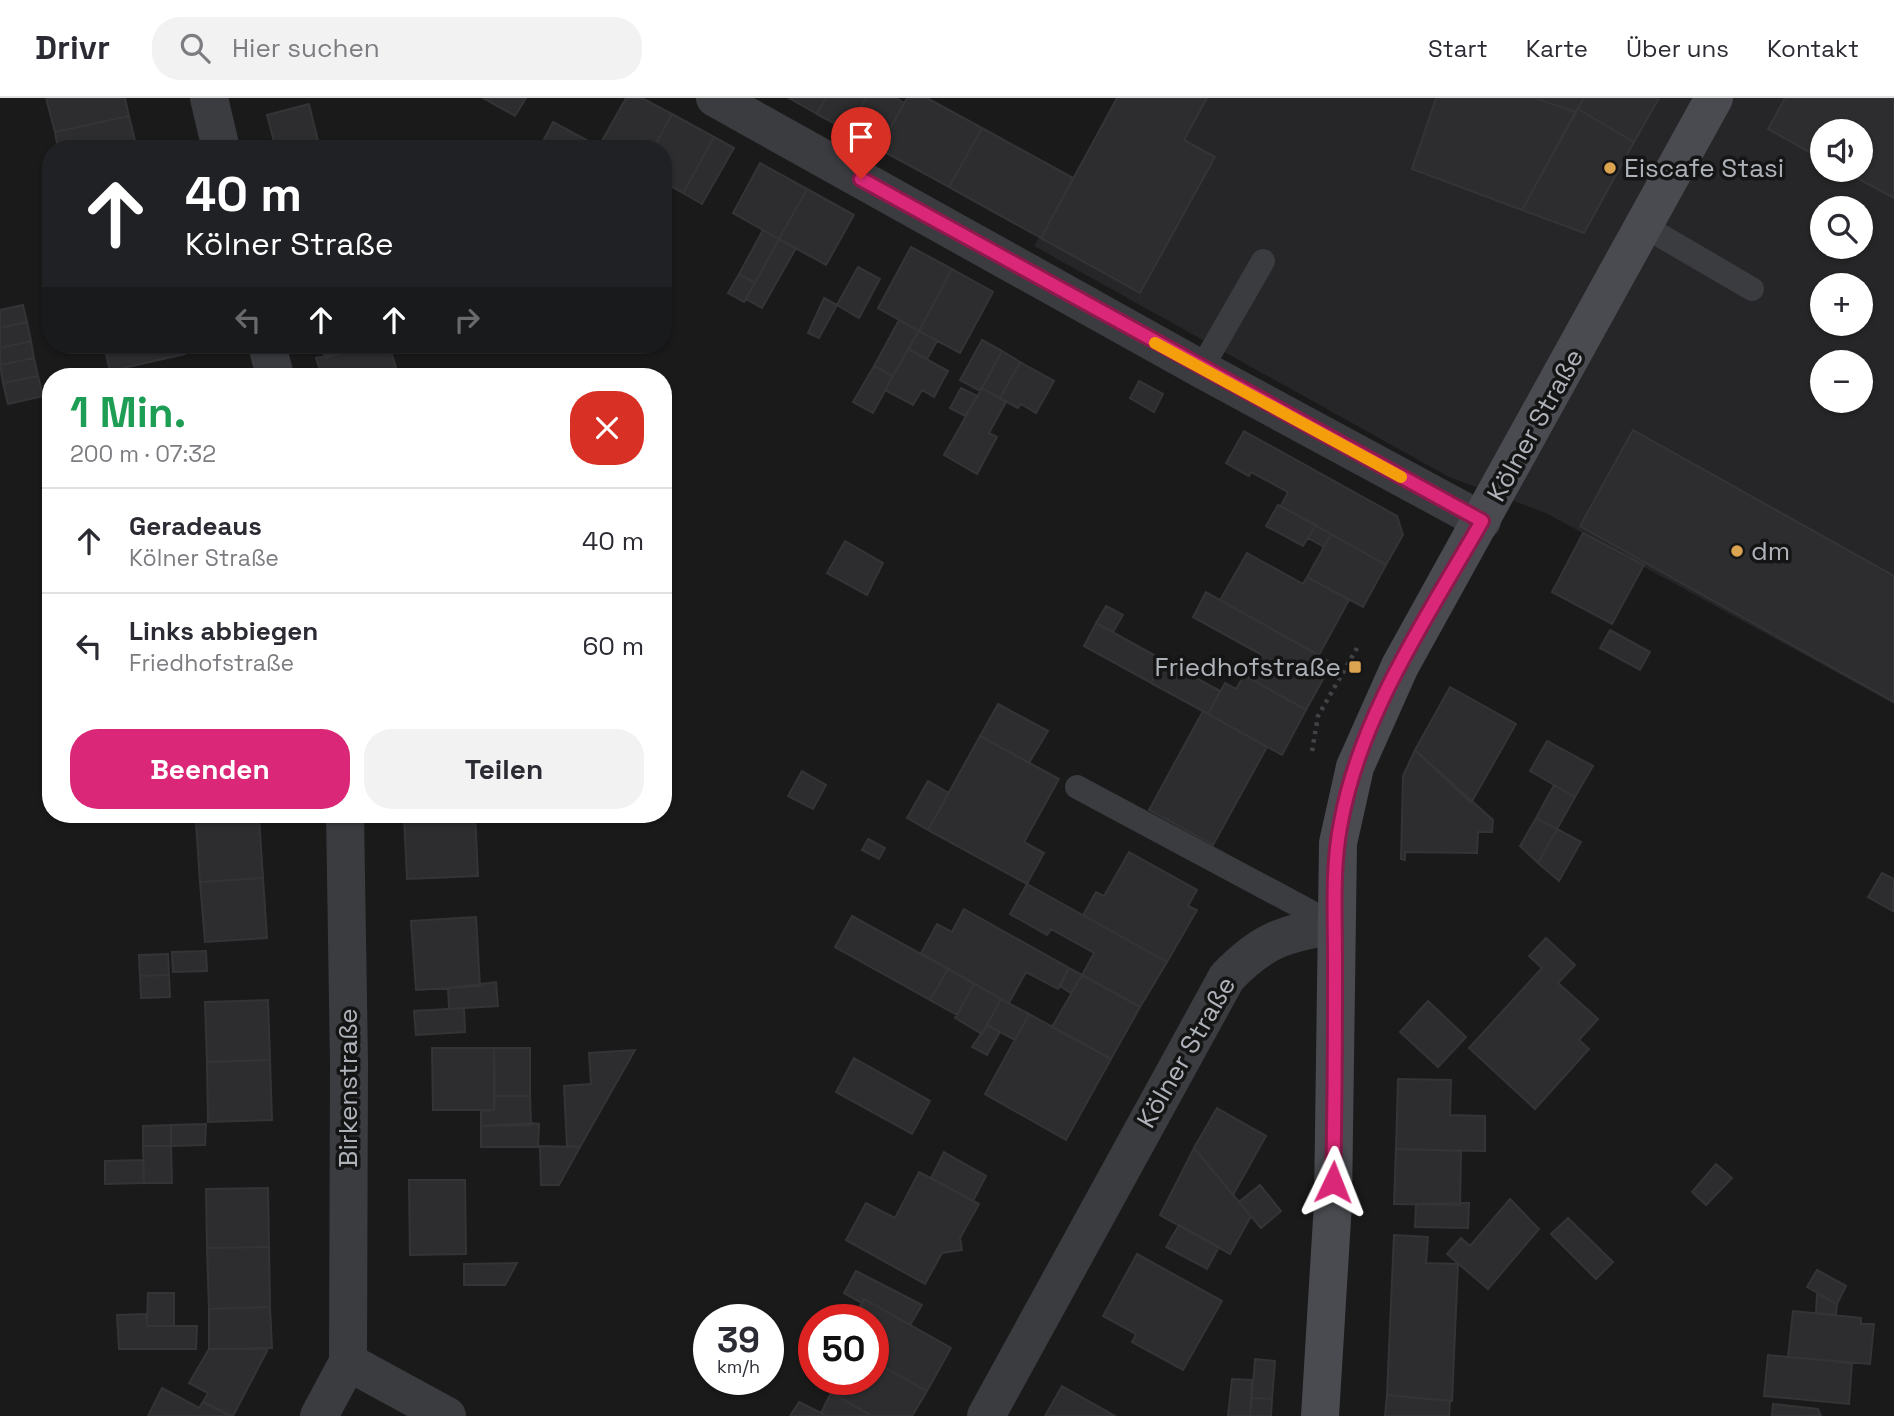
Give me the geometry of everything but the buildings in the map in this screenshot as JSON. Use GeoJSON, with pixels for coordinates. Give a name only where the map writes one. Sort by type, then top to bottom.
{"type":"FeatureCollection","features":[{"type":"Feature","properties":{"kind":"main road","name":"Kölner Straße"},"geometry":{"type":"LineString","coordinates":[[1335,925],[1338,843],[1355,767],[1400,666],[1714,98]]}},
{"type":"Feature","properties":{"kind":"main road"},"geometry":{"type":"LineString","coordinates":[[1320,1416],[1332,1203],[1335,925]]}},
{"type":"Feature","properties":{"kind":"street"},"geometry":{"type":"LineString","coordinates":[[209,98],[219,140]]}},
{"type":"Feature","properties":{"kind":"street"},"geometry":{"type":"LineString","coordinates":[[715,98],[1201,369],[1482,521]]}},
{"type":"Feature","properties":{"kind":"street","name":"Birkenstraße"},"geometry":{"type":"LineString","coordinates":[[319,1416],[348,1362],[349,1063],[345,823]]}},
{"type":"Feature","properties":{"kind":"street","name":"Kölner Straße"},"geometry":{"type":"LineString","coordinates":[[986,1416],[1227,977],[1250,953],[1279,936],[1335,925]]}},
{"type":"Feature","properties":{"kind":"street"},"geometry":{"type":"LineString","coordinates":[[348,1362],[447,1416]]}},
{"type":"Feature","properties":{"kind":"lane"},"geometry":{"type":"LineString","coordinates":[[1644,226],[1752,289]]}},
{"type":"Feature","properties":{"kind":"lane"},"geometry":{"type":"LineString","coordinates":[[1201,369],[1264,261]]}},
{"type":"Feature","properties":{"kind":"lane"},"geometry":{"type":"LineString","coordinates":[[1077,787],[1335,925]]}},
{"type":"Feature","properties":{"kind":"shaded area"},"geometry":{"type":"Polygon","coordinates":[[[1117,98],[1894,98],[1894,704],[1546,513],[1449,477],[1034,246],[1117,98]]]}},
{"type":"Feature","properties":{"kind":"slow traffic"},"geometry":{"type":"LineString","coordinates":[[1155,343],[1401,477]]}},
{"type":"Feature","properties":{"kind":"place","name":"Eiscafe Stasi"},"geometry":{"type":"Point","coordinates":[1610,168]}},
{"type":"Feature","properties":{"kind":"place","name":"dm"},"geometry":{"type":"Point","coordinates":[1737,551]}},
{"type":"Feature","properties":{"kind":"place","name":"Friedhofstraße"},"geometry":{"type":"Point","coordinates":[1355,667]}},
{"type":"Feature","properties":{"kind":"route"},"geometry":{"type":"LineString","coordinates":[[861,179],[1201,369],[1482,521],[1400,666],[1377,715],[1355,767],[1341,822],[1335,925],[1333,1182]]}}]}
